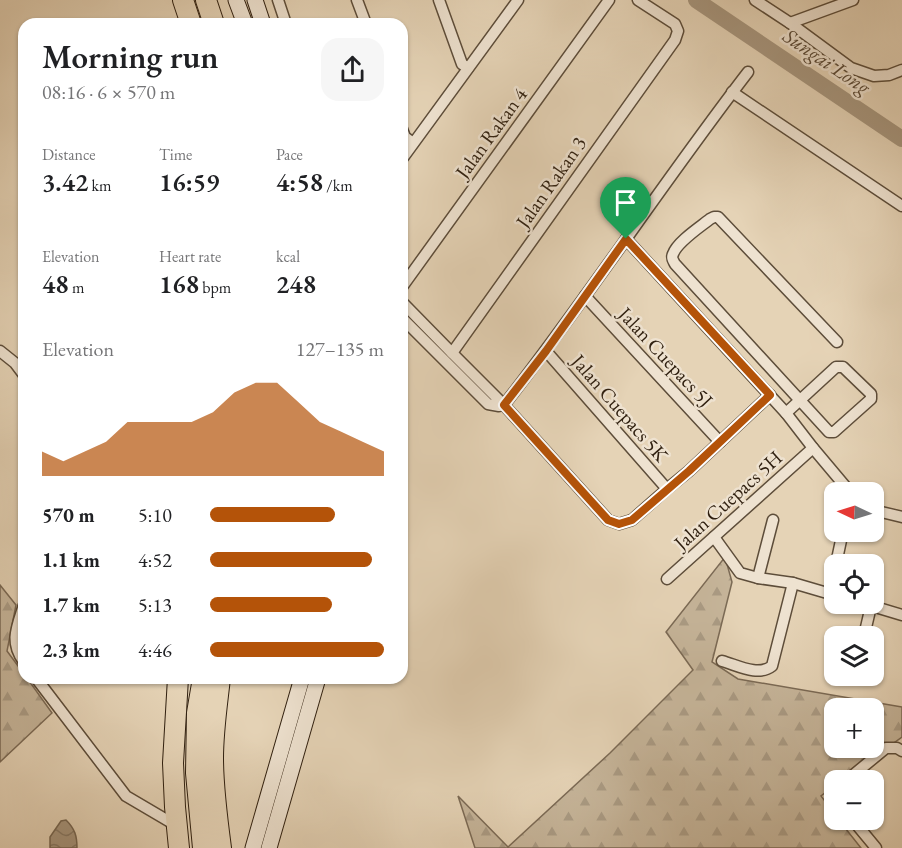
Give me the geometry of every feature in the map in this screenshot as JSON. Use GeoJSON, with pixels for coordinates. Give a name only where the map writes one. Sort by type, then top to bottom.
{"type":"FeatureCollection","features":[{"type":"Feature","properties":{"kind":"highway"},"geometry":{"type":"LineString","coordinates":[[183,0],[189,18]]}},
{"type":"Feature","properties":{"kind":"highway"},"geometry":{"type":"LineString","coordinates":[[206,0],[212,18]]}},
{"type":"Feature","properties":{"kind":"highway"},"geometry":{"type":"LineString","coordinates":[[178,684],[173,763],[179,848]]}},
{"type":"Feature","properties":{"kind":"highway"},"geometry":{"type":"LineString","coordinates":[[201,684],[197,713],[196,772],[203,848]]}},
{"type":"Feature","properties":{"kind":"highway"},"geometry":{"type":"LineString","coordinates":[[219,684],[213,757],[215,805],[221,848]]}},
{"type":"Feature","properties":{"kind":"street"},"geometry":{"type":"LineString","coordinates":[[236,0],[243,18]]}},
{"type":"Feature","properties":{"kind":"street"},"geometry":{"type":"LineString","coordinates":[[255,0],[261,18]]}},
{"type":"Feature","properties":{"kind":"street"},"geometry":{"type":"LineString","coordinates":[[278,0],[284,18]]}},
{"type":"Feature","properties":{"kind":"street"},"geometry":{"type":"LineString","coordinates":[[357,0],[364,18]]}},
{"type":"Feature","properties":{"kind":"street"},"geometry":{"type":"LineString","coordinates":[[439,0],[462,64],[468,68]]}},
{"type":"Feature","properties":{"kind":"street"},"geometry":{"type":"LineString","coordinates":[[408,150],[518,0]]}},
{"type":"Feature","properties":{"kind":"street","name":"Jalan Rakan 4"},"geometry":{"type":"LineString","coordinates":[[408,279],[609,0]]}},
{"type":"Feature","properties":{"kind":"street","name":"Jalan Rakan 3"},"geometry":{"type":"LineString","coordinates":[[452,354],[675,40],[678,31],[675,24],[639,0]]}},
{"type":"Feature","properties":{"kind":"street"},"geometry":{"type":"LineString","coordinates":[[755,0],[851,68],[874,76],[889,75],[902,70]]}},
{"type":"Feature","properties":{"kind":"street"},"geometry":{"type":"LineString","coordinates":[[790,23],[853,0]]}},
{"type":"Feature","properties":{"kind":"street"},"geometry":{"type":"LineString","coordinates":[[504,405],[546,351],[748,72]]}},
{"type":"Feature","properties":{"kind":"street"},"geometry":{"type":"LineString","coordinates":[[732,92],[902,206]]}},
{"type":"Feature","properties":{"kind":"street"},"geometry":{"type":"LineString","coordinates":[[408,139],[413,143]]}},
{"type":"Feature","properties":{"kind":"street"},"geometry":{"type":"LineString","coordinates":[[786,413],[800,399],[836,367],[843,367],[871,394],[871,399],[834,432],[829,432],[800,399],[675,264],[672,254],[681,243],[710,219],[718,217],[837,342]]}},
{"type":"Feature","properties":{"kind":"street"},"geometry":{"type":"LineString","coordinates":[[626,239],[786,413],[842,482]]}},
{"type":"Feature","properties":{"kind":"street","name":"Jalan Cuepacs 5J"},"geometry":{"type":"LineString","coordinates":[[585,296],[720,442]]}},
{"type":"Feature","properties":{"kind":"street"},"geometry":{"type":"LineString","coordinates":[[408,308],[504,405],[608,520],[619,524],[632,520],[689,471],[770,395]]}},
{"type":"Feature","properties":{"kind":"street"},"geometry":{"type":"LineString","coordinates":[[408,324],[489,404],[504,405]]}},
{"type":"Feature","properties":{"kind":"street"},"geometry":{"type":"LineString","coordinates":[[0,351],[18,367]]}},
{"type":"Feature","properties":{"kind":"street","name":"Jalan Cuepacs 5K"},"geometry":{"type":"LineString","coordinates":[[546,351],[667,489]]}},
{"type":"Feature","properties":{"kind":"street","name":"Jalan Cuepacs 5H"},"geometry":{"type":"LineString","coordinates":[[667,579],[813,448]]}},
{"type":"Feature","properties":{"kind":"street"},"geometry":{"type":"LineString","coordinates":[[884,513],[902,517]]}},
{"type":"Feature","properties":{"kind":"street"},"geometry":{"type":"LineString","coordinates":[[758,578],[773,520]]}},
{"type":"Feature","properties":{"kind":"street"},"geometry":{"type":"LineString","coordinates":[[714,537],[740,573],[824,592]]}},
{"type":"Feature","properties":{"kind":"street"},"geometry":{"type":"LineString","coordinates":[[722,661],[754,670],[766,671],[772,666],[793,583]]}},
{"type":"Feature","properties":{"kind":"street"},"geometry":{"type":"LineString","coordinates":[[884,609],[902,615]]}},
{"type":"Feature","properties":{"kind":"street"},"geometry":{"type":"LineString","coordinates":[[18,623],[15,645],[18,651]]}},
{"type":"Feature","properties":{"kind":"street"},"geometry":{"type":"LineString","coordinates":[[41,684],[126,796],[177,826]]}},
{"type":"Feature","properties":{"kind":"street"},"geometry":{"type":"LineString","coordinates":[[253,848],[300,684]]}},
{"type":"Feature","properties":{"kind":"street"},"geometry":{"type":"LineString","coordinates":[[269,848],[316,684]]}},
{"type":"Feature","properties":{"kind":"street"},"geometry":{"type":"LineString","coordinates":[[859,770],[886,748],[897,748],[902,751]]}},
{"type":"Feature","properties":{"kind":"street"},"geometry":{"type":"LineString","coordinates":[[861,830],[876,848]]}},
{"type":"Feature","properties":{"kind":"green space"},"geometry":{"type":"Polygon","coordinates":[[[725,557],[732,582],[712,662],[738,679],[849,698],[824,698],[824,758],[873,758],[856,770],[824,770],[824,794],[821,796],[824,800],[824,830],[847,830],[861,848],[475,848],[458,796],[508,847],[610,753],[693,670],[666,632],[725,557]]]}},
{"type":"Feature","properties":{"kind":"green space"},"geometry":{"type":"Polygon","coordinates":[[[0,585],[16,605],[7,651],[18,666],[18,684],[31,684],[52,713],[0,762],[0,585]]]}},
{"type":"Feature","properties":{"kind":"green space"},"geometry":{"type":"Polygon","coordinates":[[[884,704],[902,707],[902,737],[884,750],[884,704]]]}},
{"type":"Feature","properties":{"kind":"water"},"geometry":{"type":"Polygon","coordinates":[[[66,820],[75,833],[77,848],[50,848],[50,837],[61,821],[66,820]]]}},
{"type":"Feature","properties":{"kind":"waterway","name":"Sungai Long"},"geometry":{"type":"LineString","coordinates":[[696,0],[902,139]]}},
{"type":"Feature","properties":{"kind":"route"},"geometry":{"type":"LineString","coordinates":[[626,239],[770,395],[689,471],[632,520],[619,524],[608,520],[504,405],[546,351],[626,239]]}}]}
